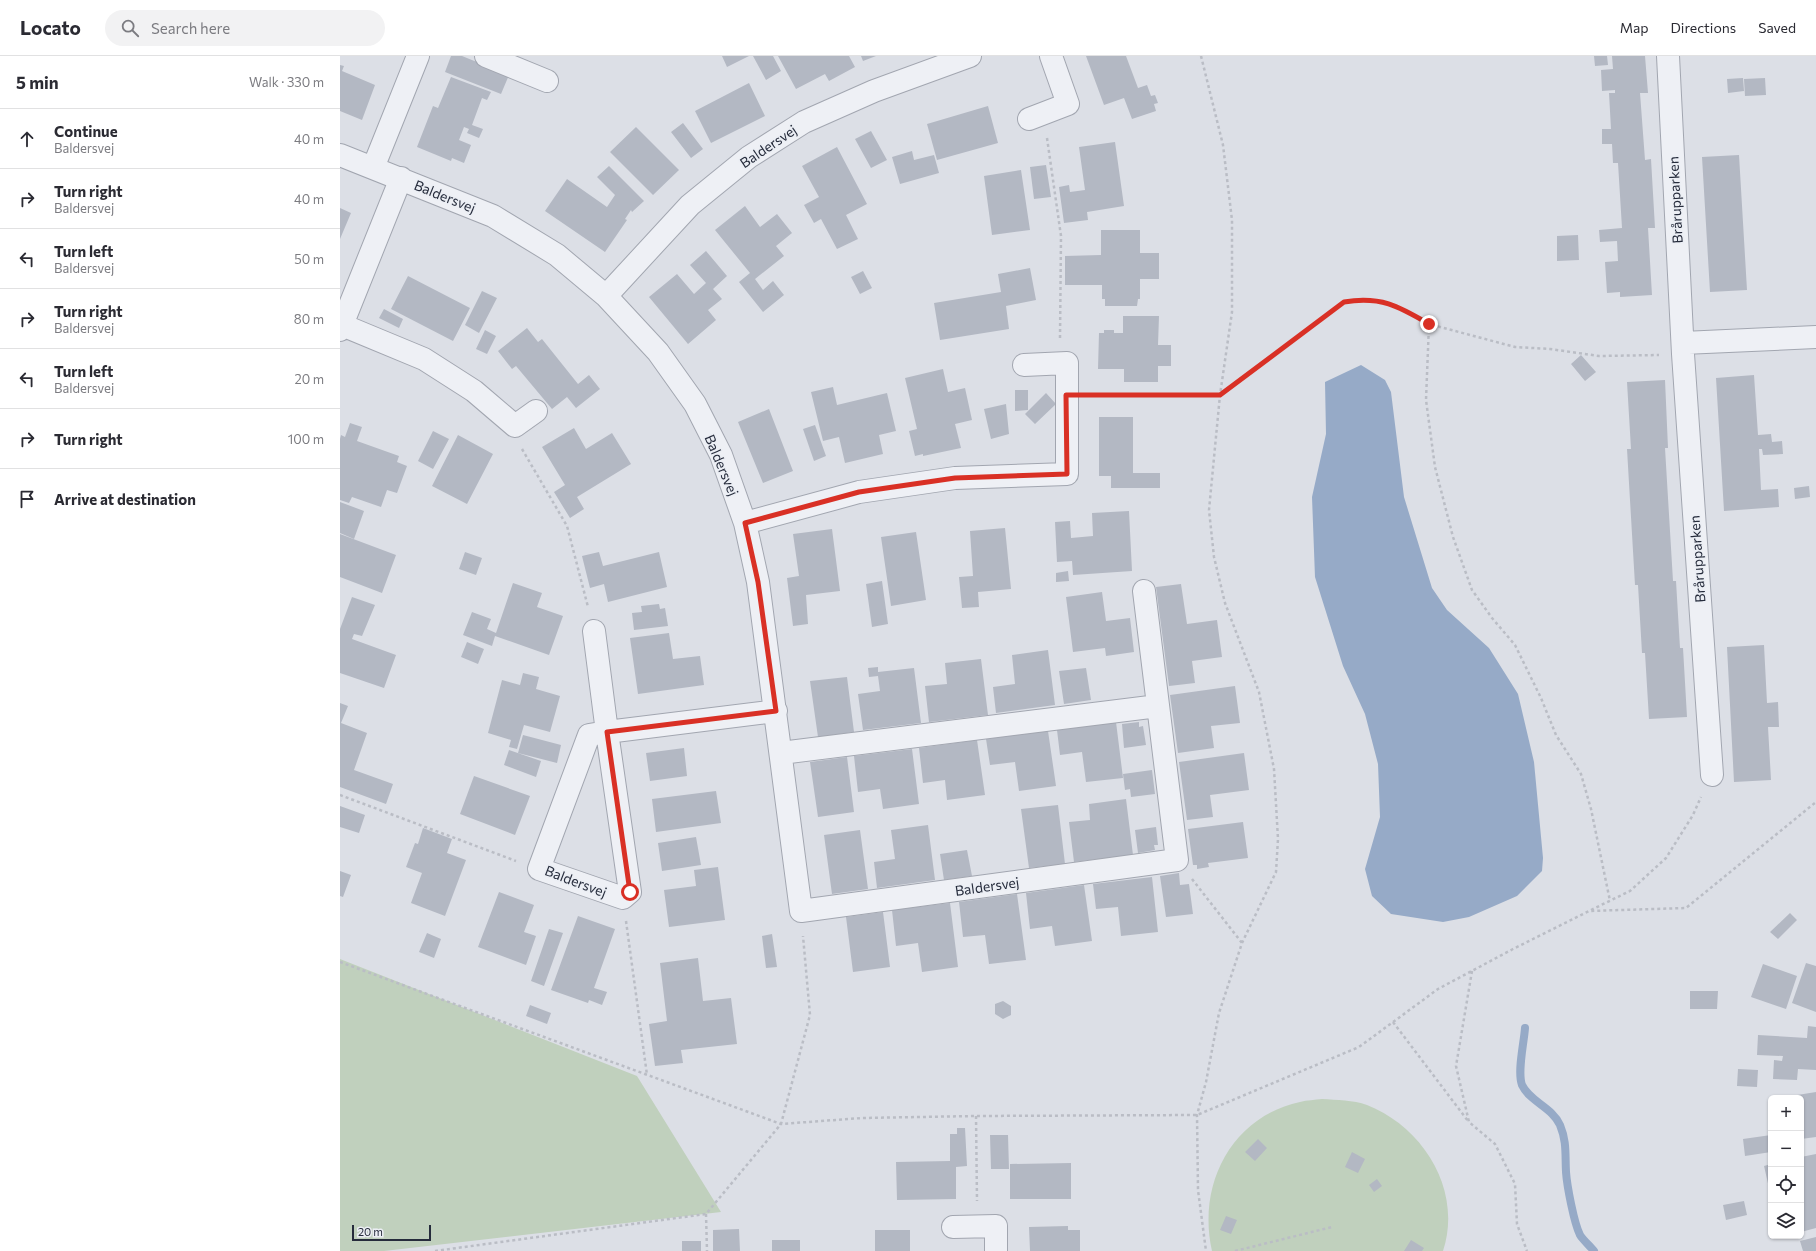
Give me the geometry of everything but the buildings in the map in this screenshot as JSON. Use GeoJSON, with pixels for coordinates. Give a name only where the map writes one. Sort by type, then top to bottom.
{"type":"FeatureCollection","features":[{"type":"Feature","properties":{"kind":"street"},"geometry":{"type":"LineString","coordinates":[[373,168],[418,56]]}},
{"type":"Feature","properties":{"kind":"street"},"geometry":{"type":"LineString","coordinates":[[486,56],[547,81]]}},
{"type":"Feature","properties":{"kind":"street","name":"Baldersvej"},"geometry":{"type":"LineString","coordinates":[[606,296],[690,205],[749,157],[811,119],[874,91],[970,56]]}},
{"type":"Feature","properties":{"kind":"street"},"geometry":{"type":"LineString","coordinates":[[1037,117],[1068,104],[1051,56]]}},
{"type":"Feature","properties":{"kind":"street","name":"Brårupparken"},"geometry":{"type":"LineString","coordinates":[[1668,56],[1683,349],[1712,775]]}},
{"type":"Feature","properties":{"kind":"street","name":"Baldersvej"},"geometry":{"type":"LineString","coordinates":[[340,155],[401,178],[493,216],[557,255],[606,296],[658,352],[695,404],[721,456],[745,523],[758,582],[776,711],[800,911],[1177,860]]}},
{"type":"Feature","properties":{"kind":"street","name":"Baldersvej"},"geometry":{"type":"LineString","coordinates":[[401,178],[341,327],[424,359],[474,391],[515,426]]}},
{"type":"Feature","properties":{"kind":"street"},"geometry":{"type":"LineString","coordinates":[[1683,349],[1816,337]]}},
{"type":"Feature","properties":{"kind":"street"},"geometry":{"type":"LineString","coordinates":[[745,523],[859,492],[911,484],[955,478],[1067,474],[1066,363],[1024,365]]}},
{"type":"Feature","properties":{"kind":"street"},"geometry":{"type":"LineString","coordinates":[[515,426],[536,411]]}},
{"type":"Feature","properties":{"kind":"street"},"geometry":{"type":"LineString","coordinates":[[1144,591],[1177,860]]}},
{"type":"Feature","properties":{"kind":"street","name":"Baldersvej"},"geometry":{"type":"LineString","coordinates":[[594,631],[607,732],[630,892],[624,898],[539,869],[589,735],[607,732],[776,711]]}},
{"type":"Feature","properties":{"kind":"street"},"geometry":{"type":"LineString","coordinates":[[781,753],[1158,706]]}},
{"type":"Feature","properties":{"kind":"street"},"geometry":{"type":"LineString","coordinates":[[953,1227],[996,1226],[996,1251]]}},
{"type":"Feature","properties":{"kind":"path"},"geometry":{"type":"LineString","coordinates":[[1201,56],[1223,145],[1232,220],[1232,312],[1220,395],[1210,510],[1214,557],[1225,603],[1259,692],[1274,769],[1278,839],[1276,872],[1242,943],[1219,1013],[1206,1082],[1197,1116],[1198,1190],[1206,1251]]}},
{"type":"Feature","properties":{"kind":"path"},"geometry":{"type":"LineString","coordinates":[[1037,117],[1060,236],[1060,344],[1066,363]]}},
{"type":"Feature","properties":{"kind":"path"},"geometry":{"type":"LineString","coordinates":[[1066,395],[1220,395],[1344,302],[1363,299],[1397,306],[1429,324],[1515,347],[1550,348],[1599,356],[1683,349]]}},
{"type":"Feature","properties":{"kind":"path"},"geometry":{"type":"LineString","coordinates":[[1429,324],[1426,400],[1435,467],[1453,537],[1472,590],[1492,618],[1515,645],[1541,698],[1556,735],[1581,774],[1591,809],[1610,900]]}},
{"type":"Feature","properties":{"kind":"path"},"geometry":{"type":"LineString","coordinates":[[515,426],[522,450],[567,526],[594,631]]}},
{"type":"Feature","properties":{"kind":"path"},"geometry":{"type":"LineString","coordinates":[[340,962],[781,1124],[862,1118],[976,1116],[1197,1116],[1359,1047],[1438,989],[1630,891],[1666,858],[1693,815],[1712,775]]}},
{"type":"Feature","properties":{"kind":"path"},"geometry":{"type":"LineString","coordinates":[[340,795],[539,869]]}},
{"type":"Feature","properties":{"kind":"path"},"geometry":{"type":"LineString","coordinates":[[1589,912],[1686,908],[1816,802]]}},
{"type":"Feature","properties":{"kind":"path"},"geometry":{"type":"LineString","coordinates":[[1177,860],[1242,943]]}},
{"type":"Feature","properties":{"kind":"path"},"geometry":{"type":"LineString","coordinates":[[624,898],[647,1075]]}},
{"type":"Feature","properties":{"kind":"path"},"geometry":{"type":"LineString","coordinates":[[707,1251],[706,1214],[781,1124],[810,1015],[800,911]]}},
{"type":"Feature","properties":{"kind":"path"},"geometry":{"type":"LineString","coordinates":[[1468,1122],[1456,1066],[1472,971]]}},
{"type":"Feature","properties":{"kind":"path"},"geometry":{"type":"LineString","coordinates":[[1393,1022],[1468,1122],[1495,1144],[1515,1184],[1517,1224],[1527,1251]]}},
{"type":"Feature","properties":{"kind":"path"},"geometry":{"type":"LineString","coordinates":[[976,1116],[977,1227]]}},
{"type":"Feature","properties":{"kind":"path"},"geometry":{"type":"LineString","coordinates":[[435,1251],[706,1214]]}},
{"type":"Feature","properties":{"kind":"path"},"geometry":{"type":"LineString","coordinates":[[1235,1251],[1332,1226]]}},
{"type":"Feature","properties":{"kind":"green space"},"geometry":{"type":"Polygon","coordinates":[[[340,959],[637,1076],[721,1212],[384,1251],[340,1251],[340,959]]]}},
{"type":"Feature","properties":{"kind":"green space"},"geometry":{"type":"Polygon","coordinates":[[[1322,1099],[1351,1101],[1367,1105],[1387,1115],[1405,1129],[1421,1145],[1434,1163],[1443,1184],[1447,1206],[1448,1228],[1443,1251],[1212,1251],[1209,1226],[1210,1202],[1215,1179],[1224,1157],[1238,1138],[1255,1122],[1276,1110],[1303,1101],[1322,1099]]]}},
{"type":"Feature","properties":{"kind":"water"},"geometry":{"type":"Polygon","coordinates":[[[1361,365],[1385,380],[1391,392],[1404,497],[1432,588],[1447,610],[1489,648],[1518,694],[1534,762],[1543,858],[1542,871],[1517,896],[1469,917],[1443,922],[1391,914],[1372,896],[1365,869],[1380,817],[1378,764],[1365,714],[1343,666],[1315,577],[1312,497],[1326,434],[1325,382],[1361,365]]]}},
{"type":"Feature","properties":{"kind":"waterway"},"geometry":{"type":"LineString","coordinates":[[1525,1028],[1520,1065],[1522,1085],[1530,1096],[1552,1114],[1560,1125],[1565,1143],[1566,1172],[1575,1222],[1580,1235],[1594,1251]]}},
{"type":"Feature","properties":{"kind":"route"},"geometry":{"type":"LineString","coordinates":[[630,892],[607,732],[776,711],[758,582],[745,523],[859,492],[955,478],[1067,474],[1066,395],[1220,395],[1344,302],[1363,299],[1397,306],[1429,324]]}}]}
